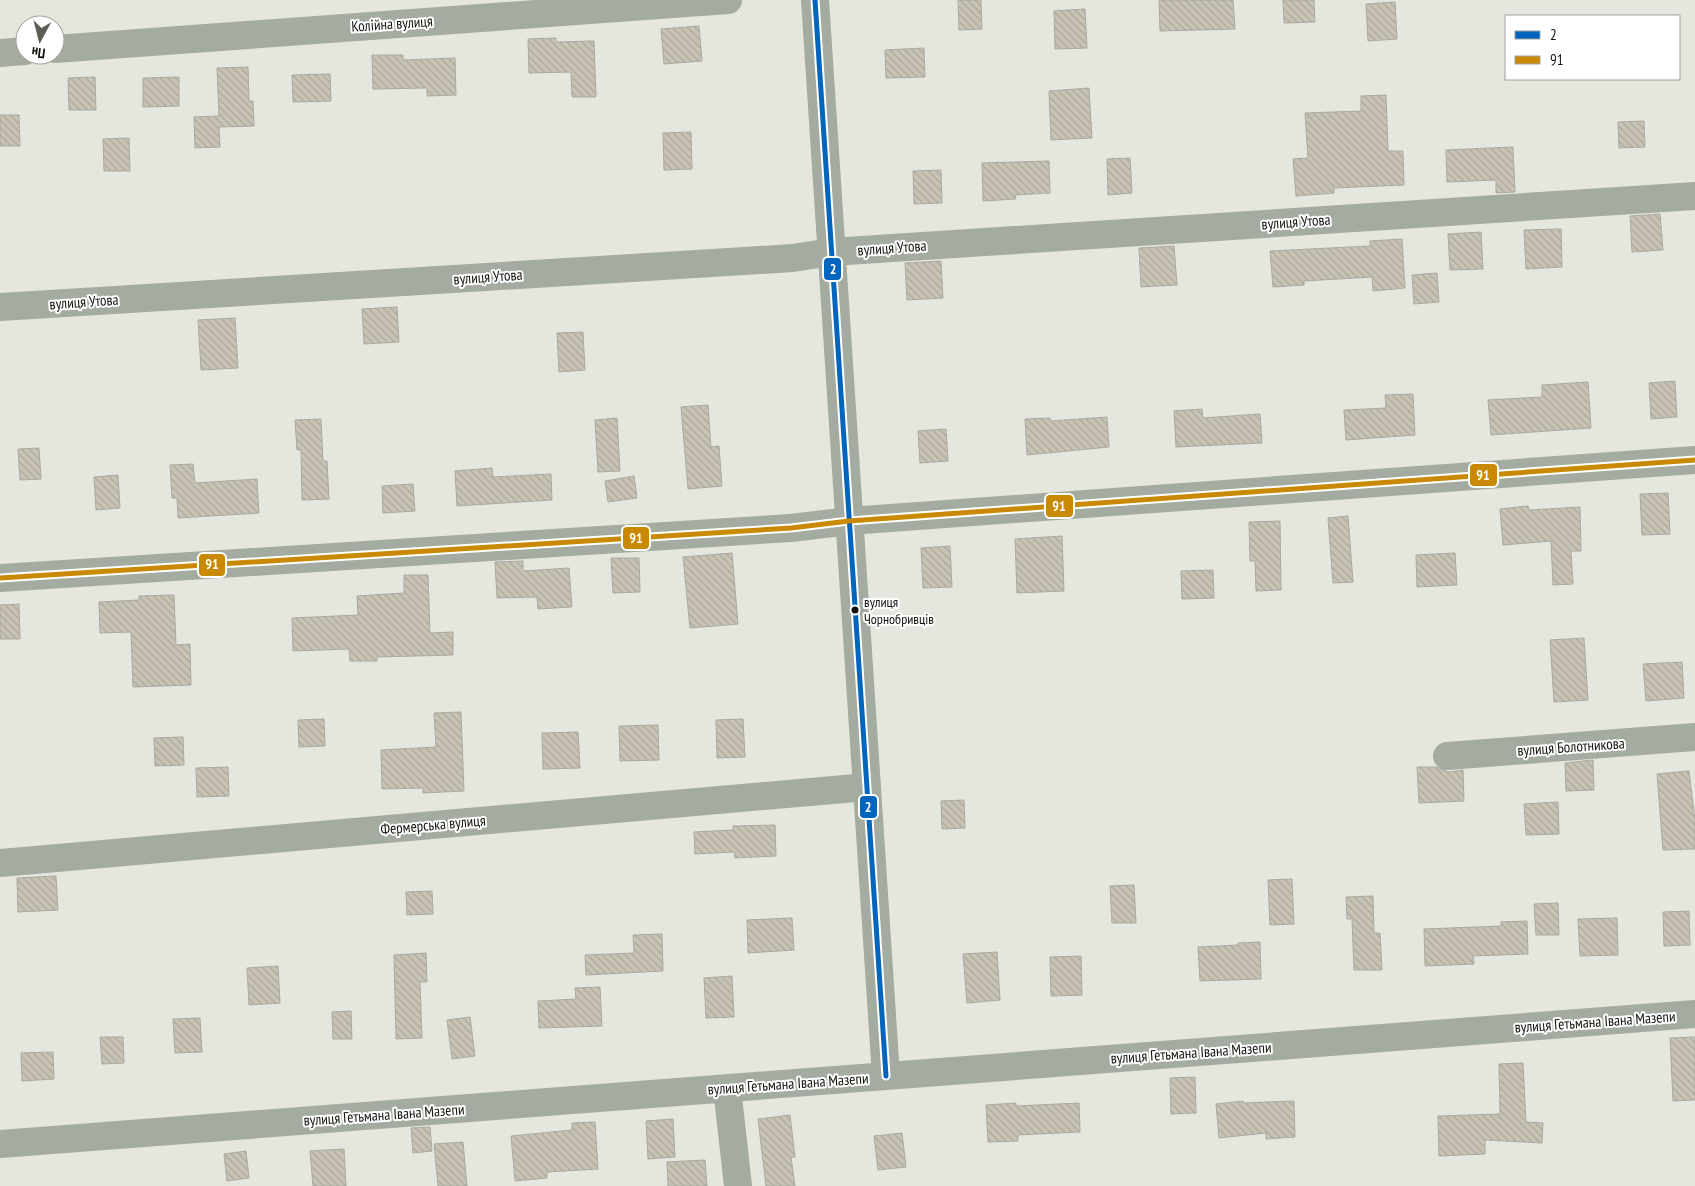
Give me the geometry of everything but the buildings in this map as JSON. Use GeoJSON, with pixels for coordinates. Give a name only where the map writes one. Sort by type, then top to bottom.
{"type":"FeatureCollection","features":[{"type":"Feature","properties":{"kind":"street","name":"Колійна вулиця"},"geometry":{"type":"LineString","coordinates":[[65,48],[728,0]]}},
{"type":"Feature","properties":{"kind":"street"},"geometry":{"type":"LineString","coordinates":[[815,0],[886,1076]]}},
{"type":"Feature","properties":{"kind":"street"},"geometry":{"type":"LineString","coordinates":[[0,53],[15,52]]}},
{"type":"Feature","properties":{"kind":"street","name":"вулиця Утова"},"geometry":{"type":"LineString","coordinates":[[0,307],[793,258],[831,252],[1695,196]]}},
{"type":"Feature","properties":{"kind":"street"},"geometry":{"type":"LineString","coordinates":[[0,578],[781,528],[849,521],[1695,460]]}},
{"type":"Feature","properties":{"kind":"street","name":"вулиця Болотникова"},"geometry":{"type":"LineString","coordinates":[[1447,756],[1695,737]]}},
{"type":"Feature","properties":{"kind":"street","name":"Фермерська вулиця"},"geometry":{"type":"LineString","coordinates":[[0,863],[867,787]]}},
{"type":"Feature","properties":{"kind":"street","name":"вулиця Гетьмана Івана Мазепи"},"geometry":{"type":"LineString","coordinates":[[0,1144],[1695,1014]]}},
{"type":"Feature","properties":{"kind":"street"},"geometry":{"type":"LineString","coordinates":[[727,1088],[738,1186]]}},
{"type":"Feature","properties":{"kind":"transit line","name":"2"},"geometry":{"type":"LineString","coordinates":[[815,0],[886,1076]]}},
{"type":"Feature","properties":{"kind":"transit line","name":"91"},"geometry":{"type":"LineString","coordinates":[[0,578],[791,528],[849,521],[1695,460]]}},
{"type":"Feature","properties":{"kind":"place","name":"вулиця Чорнобривців"},"geometry":{"type":"Point","coordinates":[855,610]}}]}
